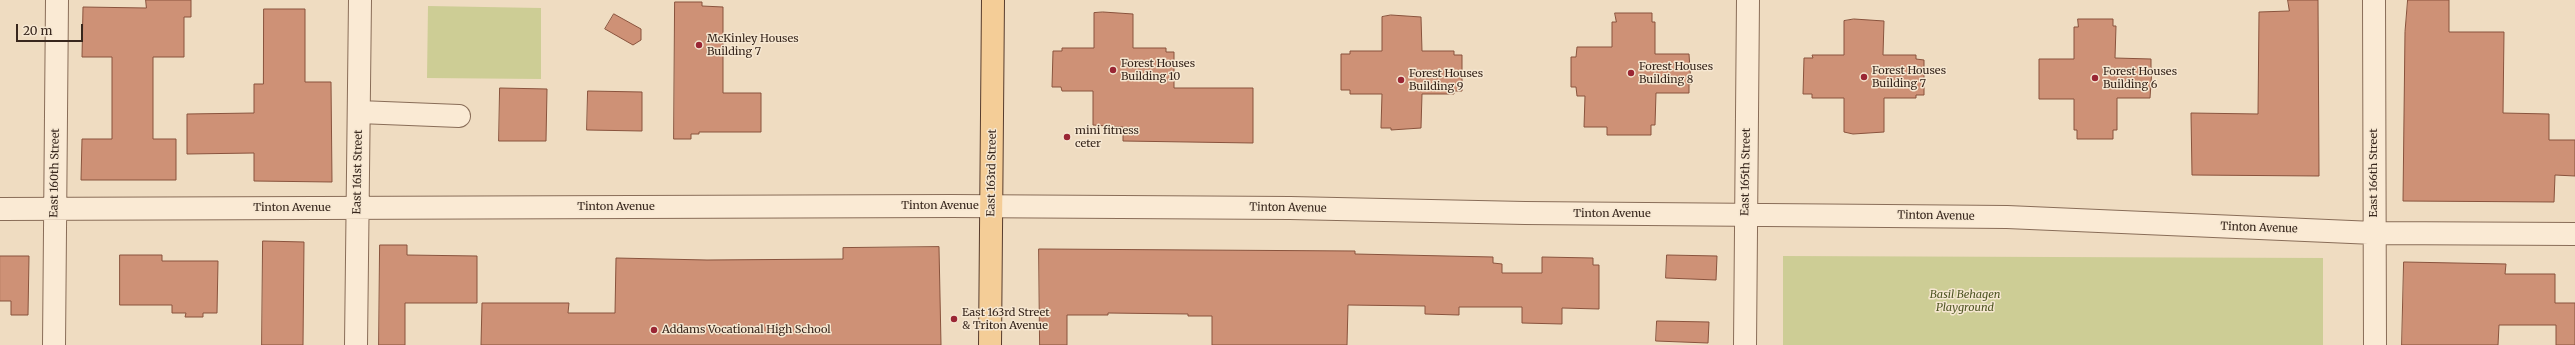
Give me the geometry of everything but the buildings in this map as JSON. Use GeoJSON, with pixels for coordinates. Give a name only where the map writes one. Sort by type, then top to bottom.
{"type":"FeatureCollection","features":[{"type":"Feature","properties":{"kind":"main road","name":"East 163rd Street"},"geometry":{"type":"LineString","coordinates":[[990,345],[993,0]]}},
{"type":"Feature","properties":{"kind":"street","name":"East 160th Street"},"geometry":{"type":"LineString","coordinates":[[54,345],[57,0]]}},
{"type":"Feature","properties":{"kind":"street","name":"East 161st Street"},"geometry":{"type":"LineString","coordinates":[[356,345],[360,0]]}},
{"type":"Feature","properties":{"kind":"street","name":"East 165th Street"},"geometry":{"type":"LineString","coordinates":[[1745,345],[1748,0]]}},
{"type":"Feature","properties":{"kind":"street","name":"East 166th Street"},"geometry":{"type":"LineString","coordinates":[[2374,0],[2375,345]]}},
{"type":"Feature","properties":{"kind":"street"},"geometry":{"type":"LineString","coordinates":[[359,112],[458,116]]}},
{"type":"Feature","properties":{"kind":"street","name":"Tinton Avenue"},"geometry":{"type":"LineString","coordinates":[[0,209],[992,206],[2007,217],[2374,233],[2575,234]]}},
{"type":"Feature","properties":{"kind":"green space"},"geometry":{"type":"Polygon","coordinates":[[[428,6],[541,8],[541,79],[427,78],[428,6]]]}},
{"type":"Feature","properties":{"kind":"green space","name":"Basil Behagen Playground"},"geometry":{"type":"Polygon","coordinates":[[[1783,256],[2323,258],[2323,345],[1783,345],[1783,256]]]}},
{"type":"Feature","properties":{"kind":"place","name":"McKinley Houses Building 7"},"geometry":{"type":"Point","coordinates":[699,45]}},
{"type":"Feature","properties":{"kind":"place","name":"Forest Houses Building 10"},"geometry":{"type":"Point","coordinates":[1113,70]}},
{"type":"Feature","properties":{"kind":"place","name":"Forest Houses Building 8"},"geometry":{"type":"Point","coordinates":[1631,73]}},
{"type":"Feature","properties":{"kind":"place","name":"Forest Houses Building 7"},"geometry":{"type":"Point","coordinates":[1864,77]}},
{"type":"Feature","properties":{"kind":"place","name":"Forest Houses Building 6"},"geometry":{"type":"Point","coordinates":[2095,78]}},
{"type":"Feature","properties":{"kind":"place","name":"Forest Houses Building 9"},"geometry":{"type":"Point","coordinates":[1401,80]}},
{"type":"Feature","properties":{"kind":"place","name":"mini fitness ceter"},"geometry":{"type":"Point","coordinates":[1067,137]}},
{"type":"Feature","properties":{"kind":"place","name":"East 163rd Street & Triton Avenue"},"geometry":{"type":"Point","coordinates":[954,319]}},
{"type":"Feature","properties":{"kind":"place","name":"Addams Vocational High School"},"geometry":{"type":"Point","coordinates":[654,330]}}]}
